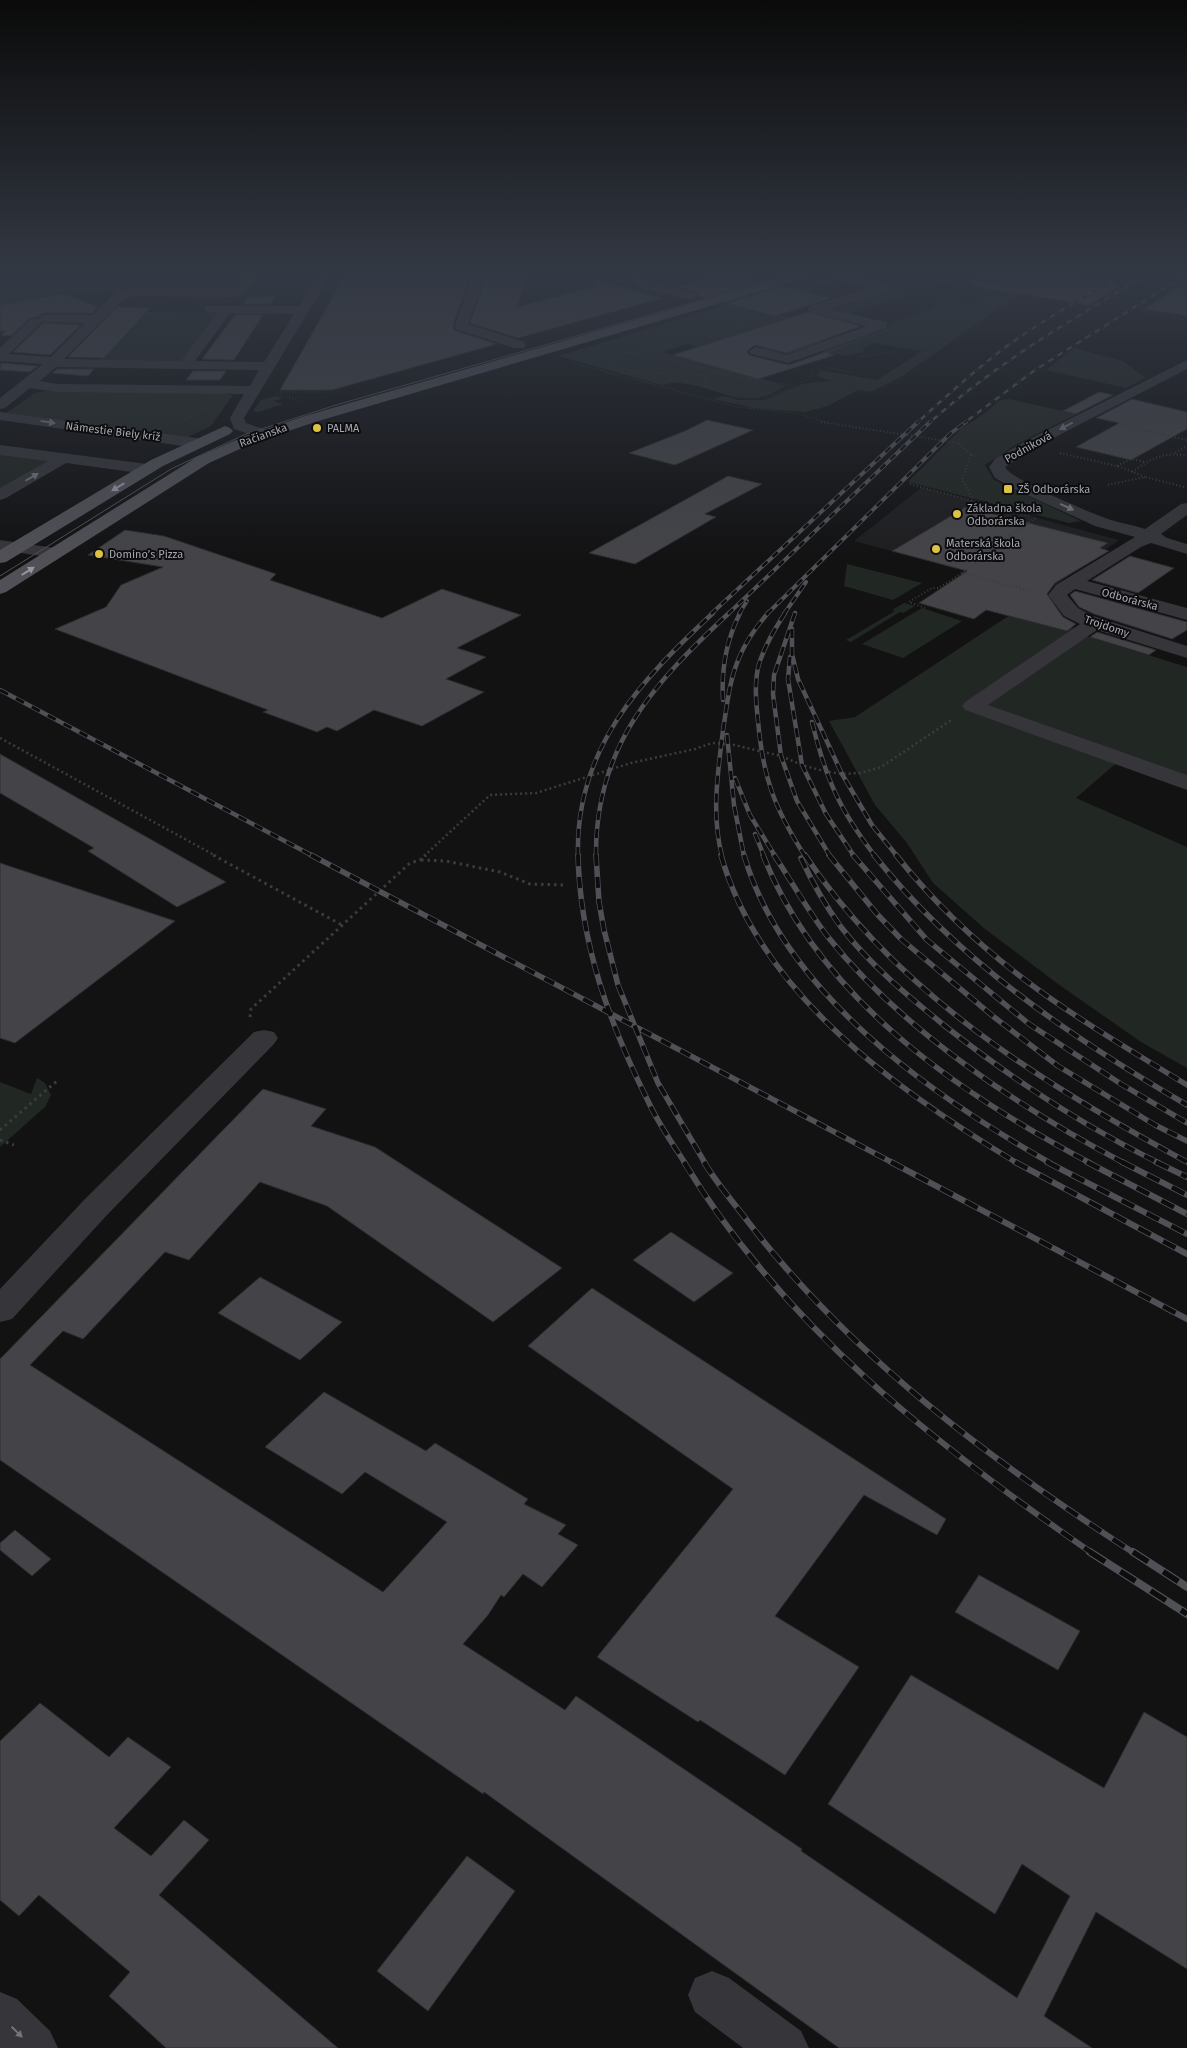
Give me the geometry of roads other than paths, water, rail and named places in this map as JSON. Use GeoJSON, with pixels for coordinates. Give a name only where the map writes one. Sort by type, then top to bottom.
{"type":"FeatureCollection","features":[{"type":"Feature","properties":{"kind":"main road"},"geometry":{"type":"LineString","coordinates":[[377,385],[438,368]]}},
{"type":"Feature","properties":{"kind":"main road","name":"Račianska"},"geometry":{"type":"LineString","coordinates":[[0,588],[194,466],[223,451],[262,426],[479,368]]}},
{"type":"Feature","properties":{"kind":"main road","name":"Račianska"},"geometry":{"type":"LineString","coordinates":[[0,558],[9,547],[147,469],[197,443],[239,426]]}},
{"type":"Feature","properties":{"kind":"street"},"geometry":{"type":"LineString","coordinates":[[0,405],[29,384],[47,368]]}},
{"type":"Feature","properties":{"kind":"street"},"geometry":{"type":"LineString","coordinates":[[262,426],[239,426],[237,418],[267,368]]}},
{"type":"Feature","properties":{"kind":"street"},"geometry":{"type":"LineString","coordinates":[[780,368],[789,370],[796,368]]}},
{"type":"Feature","properties":{"kind":"street","name":"Podniková"},"geometry":{"type":"LineString","coordinates":[[1152,536],[1101,522],[1022,487],[1001,475],[998,467],[1002,462],[1029,445],[1180,368]]}},
{"type":"Feature","properties":{"kind":"street"},"geometry":{"type":"LineString","coordinates":[[29,384],[57,388],[253,390]]}},
{"type":"Feature","properties":{"kind":"street","name":"Námestie Biely kríž"},"geometry":{"type":"LineString","coordinates":[[0,416],[197,443]]}},
{"type":"Feature","properties":{"kind":"street"},"geometry":{"type":"LineString","coordinates":[[0,450],[147,469]]}},
{"type":"Feature","properties":{"kind":"street"},"geometry":{"type":"LineString","coordinates":[[0,495],[64,458]]}},
{"type":"Feature","properties":{"kind":"street"},"geometry":{"type":"LineString","coordinates":[[1152,536],[1153,530],[1187,508]]}},
{"type":"Feature","properties":{"kind":"street"},"geometry":{"type":"LineString","coordinates":[[1152,536],[1161,542],[1187,549]]}},
{"type":"Feature","properties":{"kind":"street"},"geometry":{"type":"LineString","coordinates":[[1073,583],[1135,543],[1152,536]]}},
{"type":"Feature","properties":{"kind":"street"},"geometry":{"type":"LineString","coordinates":[[9,547],[55,553]]}},
{"type":"Feature","properties":{"kind":"street","name":"Trojdomy"},"geometry":{"type":"LineString","coordinates":[[1073,583],[1062,589],[1057,595],[1071,612],[1094,623],[1187,652]]}},
{"type":"Feature","properties":{"kind":"street","name":"Odborárska"},"geometry":{"type":"LineString","coordinates":[[1073,583],[1187,614]]}},
{"type":"Feature","properties":{"kind":"street"},"geometry":{"type":"LineString","coordinates":[[1094,623],[972,706],[1187,783]]}},
{"type":"Feature","properties":{"kind":"street"},"geometry":{"type":"LineString","coordinates":[[0,1310],[96,1207],[264,1038]]}},
{"type":"Feature","properties":{"kind":"street"},"geometry":{"type":"LineString","coordinates":[[712,1995],[784,2048]]}},
{"type":"Feature","properties":{"kind":"street"},"geometry":{"type":"LineString","coordinates":[[0,2016],[33,2048]]}},
{"type":"Feature","properties":{"kind":"tram line"},"geometry":{"type":"LineString","coordinates":[[0,576],[171,469],[246,434],[336,405],[466,368]]}},
{"type":"Feature","properties":{"kind":"railway"},"geometry":{"type":"LineString","coordinates":[[917,423],[980,368]]}},
{"type":"Feature","properties":{"kind":"railway"},"geometry":{"type":"LineString","coordinates":[[929,423],[999,368]]}},
{"type":"Feature","properties":{"kind":"railway"},"geometry":{"type":"LineString","coordinates":[[964,423],[1039,368]]}},
{"type":"Feature","properties":{"kind":"railway"},"geometry":{"type":"LineString","coordinates":[[711,614],[918,422]]}},
{"type":"Feature","properties":{"kind":"railway"},"geometry":{"type":"LineString","coordinates":[[728,614],[930,422]]}},
{"type":"Feature","properties":{"kind":"railway"},"geometry":{"type":"LineString","coordinates":[[768,613],[951,433],[966,422]]}},
{"type":"Feature","properties":{"kind":"railway"},"geometry":{"type":"LineString","coordinates":[[784,614],[806,582]]}},
{"type":"Feature","properties":{"kind":"railway"},"geometry":{"type":"LineString","coordinates":[[739,614],[747,601]]}},
{"type":"Feature","properties":{"kind":"railway"},"geometry":{"type":"LineString","coordinates":[[578,855],[580,818],[588,782],[600,750],[617,720],[637,692],[713,613]]}},
{"type":"Feature","properties":{"kind":"railway"},"geometry":{"type":"LineString","coordinates":[[596,855],[598,817],[606,781],[618,749],[634,719],[676,665],[729,613]]}},
{"type":"Feature","properties":{"kind":"railway"},"geometry":{"type":"LineString","coordinates":[[723,700],[723,677],[728,644],[740,613]]}},
{"type":"Feature","properties":{"kind":"railway"},"geometry":{"type":"LineString","coordinates":[[722,856],[717,824],[716,793],[729,694],[733,676],[742,652],[752,634],[768,613]]}},
{"type":"Feature","properties":{"kind":"railway"},"geometry":{"type":"LineString","coordinates":[[785,613],[761,657],[757,671],[757,707],[763,759],[772,792],[785,823],[805,856]]}},
{"type":"Feature","properties":{"kind":"railway"},"geometry":{"type":"LineString","coordinates":[[795,613],[774,675],[773,694],[781,756],[797,801],[830,856]]}},
{"type":"Feature","properties":{"kind":"railway"},"geometry":{"type":"LineString","coordinates":[[792,629],[792,654],[798,679],[842,774],[872,825],[897,856]]}},
{"type":"Feature","properties":{"kind":"railway"},"geometry":{"type":"LineString","coordinates":[[790,657],[788,679],[802,765],[826,814],[854,856]]}},
{"type":"Feature","properties":{"kind":"railway"},"geometry":{"type":"LineString","coordinates":[[0,690],[313,856]]}},
{"type":"Feature","properties":{"kind":"railway"},"geometry":{"type":"LineString","coordinates":[[812,722],[835,793],[852,823],[875,856]]}},
{"type":"Feature","properties":{"kind":"railway"},"geometry":{"type":"LineString","coordinates":[[727,735],[734,805],[744,856]]}},
{"type":"Feature","properties":{"kind":"railway"},"geometry":{"type":"LineString","coordinates":[[735,778],[750,815],[775,856]]}},
{"type":"Feature","properties":{"kind":"railway"},"geometry":{"type":"LineString","coordinates":[[755,834],[764,856]]}},
{"type":"Feature","properties":{"kind":"railway"},"geometry":{"type":"LineString","coordinates":[[311,855],[609,1013]]}},
{"type":"Feature","properties":{"kind":"railway"},"geometry":{"type":"LineString","coordinates":[[578,855],[584,919],[599,981],[609,1013]]}},
{"type":"Feature","properties":{"kind":"railway"},"geometry":{"type":"LineString","coordinates":[[596,855],[599,902],[604,930],[618,985],[635,1026]]}},
{"type":"Feature","properties":{"kind":"railway"},"geometry":{"type":"LineString","coordinates":[[721,855],[740,905],[767,952],[801,995],[839,1034],[882,1071],[926,1104],[1017,1163]]}},
{"type":"Feature","properties":{"kind":"railway"},"geometry":{"type":"LineString","coordinates":[[744,855],[764,905],[792,952],[827,995],[867,1035],[911,1072],[958,1106],[1050,1163]]}},
{"type":"Feature","properties":{"kind":"railway"},"geometry":{"type":"LineString","coordinates":[[763,855],[788,907],[820,954],[857,997],[898,1037],[944,1073],[991,1106],[1040,1136],[1090,1163]]}},
{"type":"Feature","properties":{"kind":"railway"},"geometry":{"type":"LineString","coordinates":[[774,855],[828,937],[857,971],[891,1004],[927,1035],[1004,1092],[1085,1142],[1124,1163]]}},
{"type":"Feature","properties":{"kind":"railway"},"geometry":{"type":"LineString","coordinates":[[805,855],[842,905],[884,951],[929,993],[976,1031],[1079,1101],[1187,1162]]}},
{"type":"Feature","properties":{"kind":"railway"},"geometry":{"type":"LineString","coordinates":[[829,855],[877,914],[901,939],[994,1017],[1058,1066],[1155,1125],[1187,1141]]}},
{"type":"Feature","properties":{"kind":"railway"},"geometry":{"type":"LineString","coordinates":[[853,855],[927,940],[1029,1024],[1121,1084],[1187,1123]]}},
{"type":"Feature","properties":{"kind":"railway"},"geometry":{"type":"LineString","coordinates":[[874,855],[907,893],[979,963],[1059,1024],[1187,1105]]}},
{"type":"Feature","properties":{"kind":"railway"},"geometry":{"type":"LineString","coordinates":[[896,855],[960,925],[1014,972],[1090,1025],[1187,1085]]}},
{"type":"Feature","properties":{"kind":"railway"},"geometry":{"type":"LineString","coordinates":[[801,858],[819,893],[841,927],[890,980],[970,1046],[1022,1083],[1103,1133],[1159,1163]]}},
{"type":"Feature","properties":{"kind":"railway"},"geometry":{"type":"LineString","coordinates":[[609,1013],[635,1026]]}},
{"type":"Feature","properties":{"kind":"railway"},"geometry":{"type":"LineString","coordinates":[[609,1013],[652,1109],[685,1163]]}},
{"type":"Feature","properties":{"kind":"railway"},"geometry":{"type":"LineString","coordinates":[[635,1026],[893,1163]]}},
{"type":"Feature","properties":{"kind":"railway"},"geometry":{"type":"LineString","coordinates":[[635,1026],[658,1083],[705,1163]]}},
{"type":"Feature","properties":{"kind":"railway"},"geometry":{"type":"LineString","coordinates":[[684,1162],[724,1221],[768,1277],[816,1330],[867,1379],[921,1426],[977,1470],[1092,1553]]}},
{"type":"Feature","properties":{"kind":"railway"},"geometry":{"type":"LineString","coordinates":[[704,1162],[714,1178],[789,1272],[879,1362],[977,1444],[1029,1482],[1134,1553]]}},
{"type":"Feature","properties":{"kind":"railway"},"geometry":{"type":"LineString","coordinates":[[891,1162],[1187,1319]]}},
{"type":"Feature","properties":{"kind":"railway"},"geometry":{"type":"LineString","coordinates":[[1015,1162],[1187,1254]]}},
{"type":"Feature","properties":{"kind":"railway"},"geometry":{"type":"LineString","coordinates":[[1047,1162],[1187,1234]]}},
{"type":"Feature","properties":{"kind":"railway"},"geometry":{"type":"LineString","coordinates":[[1087,1162],[1187,1214]]}},
{"type":"Feature","properties":{"kind":"railway"},"geometry":{"type":"LineString","coordinates":[[1122,1162],[1187,1195]]}},
{"type":"Feature","properties":{"kind":"railway"},"geometry":{"type":"LineString","coordinates":[[1156,1162],[1187,1177]]}},
{"type":"Feature","properties":{"kind":"railway"},"geometry":{"type":"LineString","coordinates":[[1090,1552],[1187,1614]]}},
{"type":"Feature","properties":{"kind":"railway"},"geometry":{"type":"LineString","coordinates":[[1133,1552],[1187,1587]]}},
{"type":"Feature","properties":{"kind":"place","name":"PALMA"},"geometry":{"type":"Point","coordinates":[317,428]}},
{"type":"Feature","properties":{"kind":"place","name":"ZŠ Odborárska"},"geometry":{"type":"Point","coordinates":[1008,489]}},
{"type":"Feature","properties":{"kind":"place","name":"Základna škola Odborárska"},"geometry":{"type":"Point","coordinates":[957,514]}},
{"type":"Feature","properties":{"kind":"place","name":"Materská škola Odborárska"},"geometry":{"type":"Point","coordinates":[936,549]}},
{"type":"Feature","properties":{"kind":"place","name":"Domino’s Pizza"},"geometry":{"type":"Point","coordinates":[99,554]}}]}
